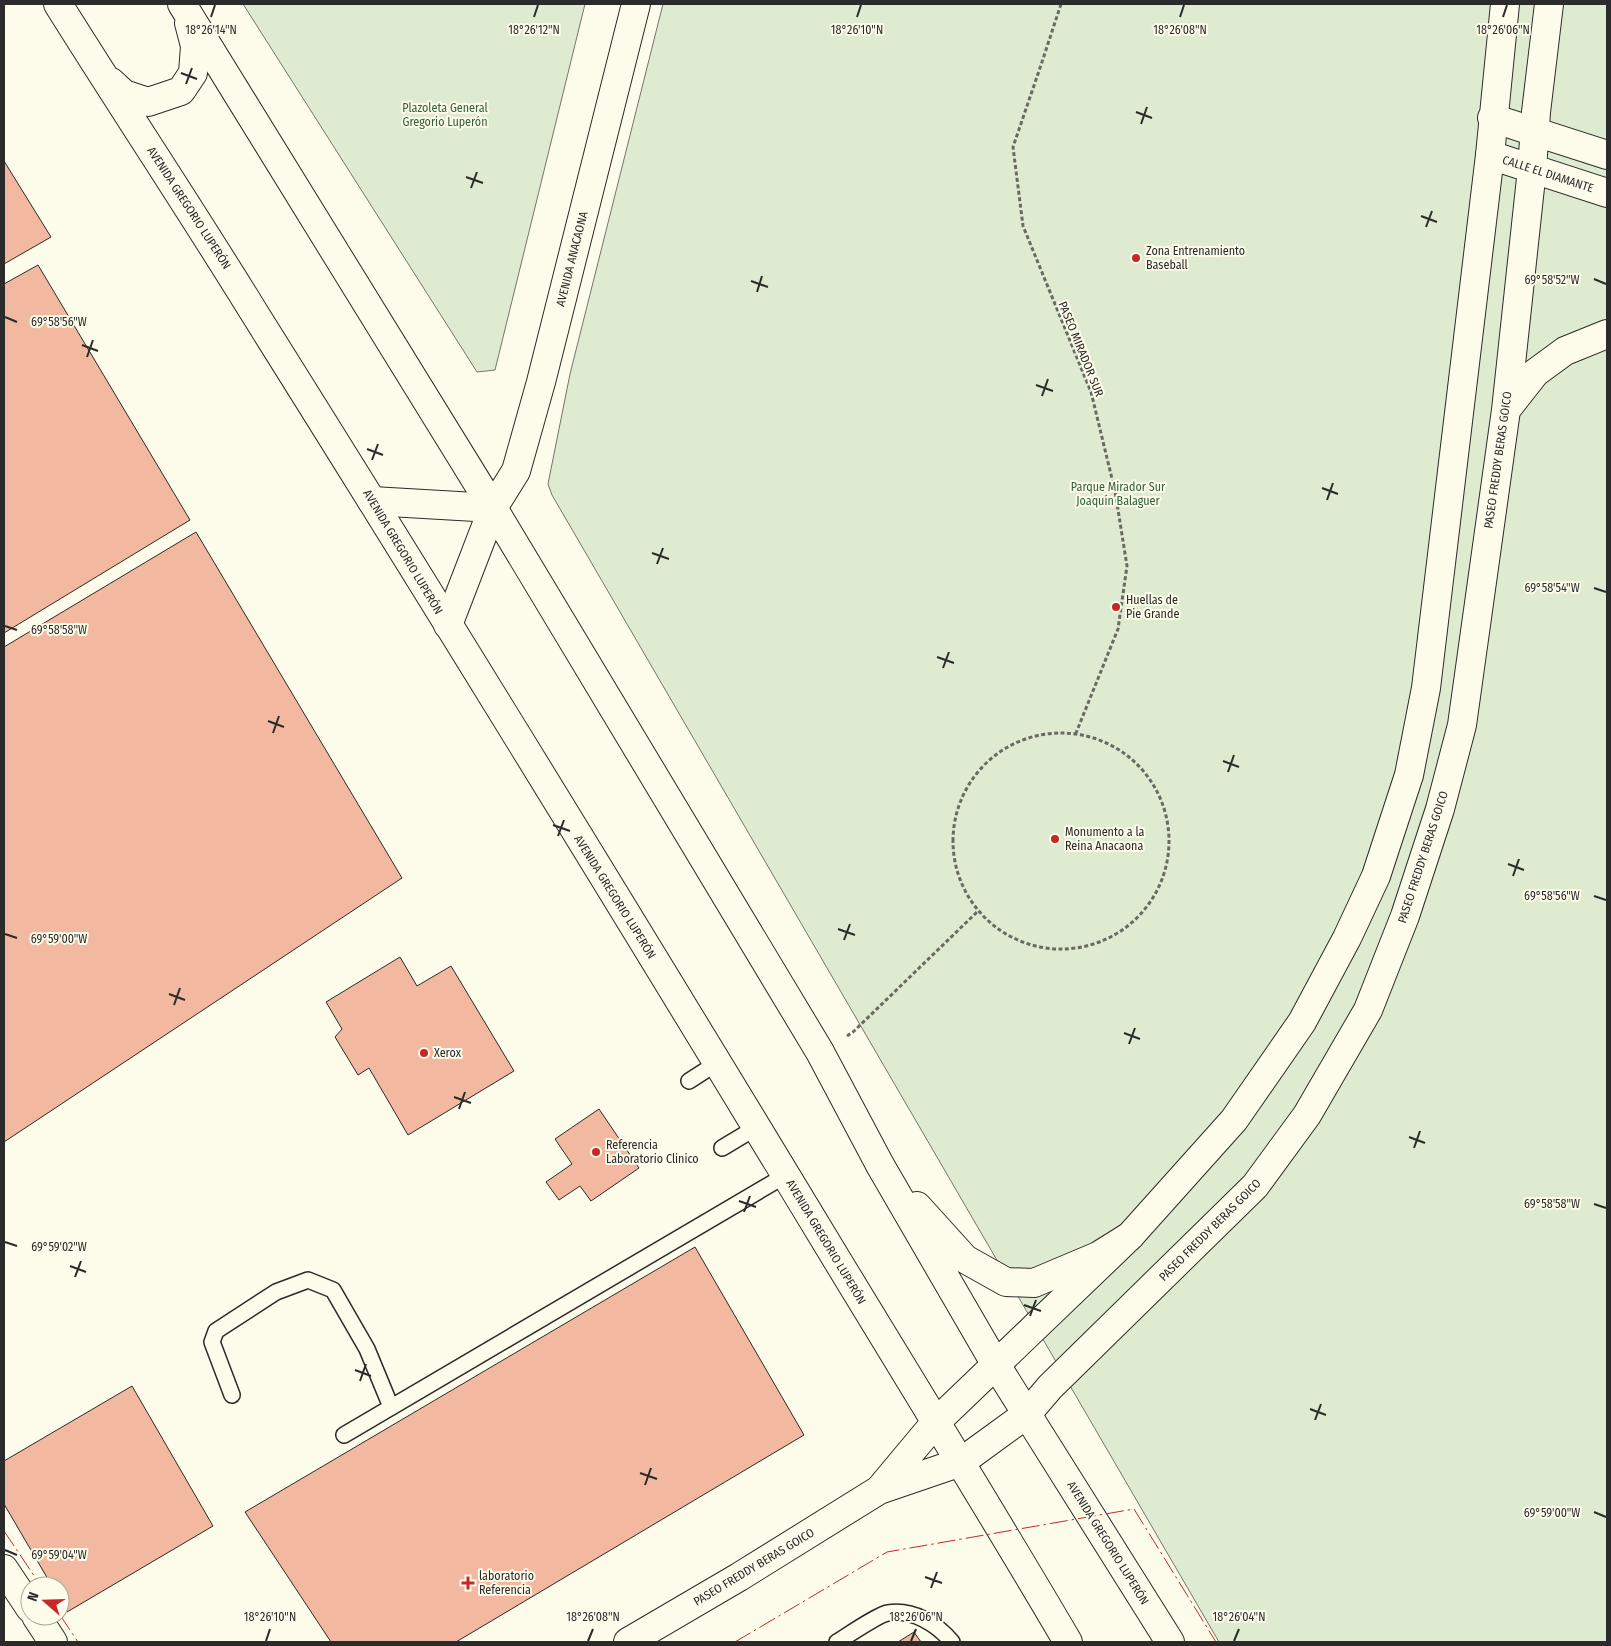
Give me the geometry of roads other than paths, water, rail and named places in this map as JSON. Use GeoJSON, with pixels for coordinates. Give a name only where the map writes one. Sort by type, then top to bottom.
{"type":"FeatureCollection","features":[{"type":"Feature","properties":{"kind":"main road","name":"AVENIDA GREGORIO LUPERÓN"},"geometry":{"type":"LineString","coordinates":[[58,4],[190,209],[372,501],[757,1127],[1068,1642]]}},
{"type":"Feature","properties":{"kind":"main road","name":"AVENIDA ANACAONA"},"geometry":{"type":"LineString","coordinates":[[448,625],[493,508],[516,471],[541,382],[636,4]]}},
{"type":"Feature","properties":{"kind":"main road","name":"PASEO FREDDY BERAS GOICO"},"geometry":{"type":"LineString","coordinates":[[878,1490],[935,1423],[1130,1236],[1234,1120],[1302,1022],[1347,938],[1376,876],[1409,775],[1426,688],[1490,155],[1504,4]]}},
{"type":"Feature","properties":{"kind":"main road","name":"PASEO FREDDY BERAS GOICO"},"geometry":{"type":"LineString","coordinates":[[628,1642],[739,1577],[878,1490],[961,1462],[1027,1414],[1050,1387],[1255,1186],[1307,1115],[1368,1010],[1408,907],[1440,808],[1462,725],[1506,410],[1549,4]]}},
{"type":"Feature","properties":{"kind":"main road","name":"AVENIDA GREGORIO LUPERÓN"},"geometry":{"type":"LineString","coordinates":[[183,5],[493,508],[820,1052],[880,1165],[996,1365],[1170,1642]]}},
{"type":"Feature","properties":{"kind":"main road"},"geometry":{"type":"LineString","coordinates":[[101,73],[124,94],[148,102],[181,91],[193,73],[195,46],[183,5]]}},
{"type":"Feature","properties":{"kind":"main road"},"geometry":{"type":"LineString","coordinates":[[1492,118],[1607,155]]}},
{"type":"Feature","properties":{"kind":"main road","name":"CALLE EL DIAMANTE"},"geometry":{"type":"LineString","coordinates":[[1490,155],[1607,192]]}},
{"type":"Feature","properties":{"kind":"main road"},"geometry":{"type":"LineString","coordinates":[[1506,410],[1535,372],[1565,351],[1607,334]]}},
{"type":"Feature","properties":{"kind":"main road"},"geometry":{"type":"LineString","coordinates":[[372,501],[493,508]]}},
{"type":"Feature","properties":{"kind":"main road"},"geometry":{"type":"LineString","coordinates":[[880,1165],[966,1260],[1006,1282],[1034,1283],[1098,1256],[1130,1236]]}},
{"type":"Feature","properties":{"kind":"main road"},"geometry":{"type":"LineString","coordinates":[[4,1568],[20,1593]]}},
{"type":"Feature","properties":{"kind":"main road"},"geometry":{"type":"LineString","coordinates":[[43,1626],[53,1642]]}},
{"type":"Feature","properties":{"kind":"lane"},"geometry":{"type":"LineString","coordinates":[[689,1081],[717,1063]]}},
{"type":"Feature","properties":{"kind":"lane"},"geometry":{"type":"LineString","coordinates":[[722,1148],[757,1127]]}},
{"type":"Feature","properties":{"kind":"lane"},"geometry":{"type":"LineString","coordinates":[[344,1435],[786,1175]]}},
{"type":"Feature","properties":{"kind":"lane"},"geometry":{"type":"LineString","coordinates":[[232,1395],[212,1342],[216,1331],[276,1292],[308,1280],[333,1290],[367,1349],[391,1407]]}},
{"type":"Feature","properties":{"kind":"lane"},"geometry":{"type":"LineString","coordinates":[[837,1642],[886,1613],[905,1613],[923,1618],[938,1628],[952,1642]]}},
{"type":"Feature","properties":{"kind":"place","name":"Zona Entrenamiento Baseball"},"geometry":{"type":"Point","coordinates":[1136,258]}},
{"type":"Feature","properties":{"kind":"place","name":"Huellas de Pie Grande"},"geometry":{"type":"Point","coordinates":[1116,607]}},
{"type":"Feature","properties":{"kind":"place","name":"Monumento a la Reina Anacaona"},"geometry":{"type":"Point","coordinates":[1055,839]}},
{"type":"Feature","properties":{"kind":"place","name":"Xerox"},"geometry":{"type":"Point","coordinates":[424,1053]}},
{"type":"Feature","properties":{"kind":"place","name":"Referencia Laboratorio Clinico"},"geometry":{"type":"Point","coordinates":[596,1152]}},
{"type":"Feature","properties":{"kind":"place","name":"laboratorio Referencia"},"geometry":{"type":"Point","coordinates":[468,1583]}},
{"type":"Feature","properties":{"kind":"park label","name":"Plazoleta General Gregorio Luperón"},"geometry":{"type":"Point","coordinates":[445,115]}},
{"type":"Feature","properties":{"kind":"park label","name":"Parque Mirador Sur Joaquín Balaguer"},"geometry":{"type":"Point","coordinates":[1118,494]}}]}
